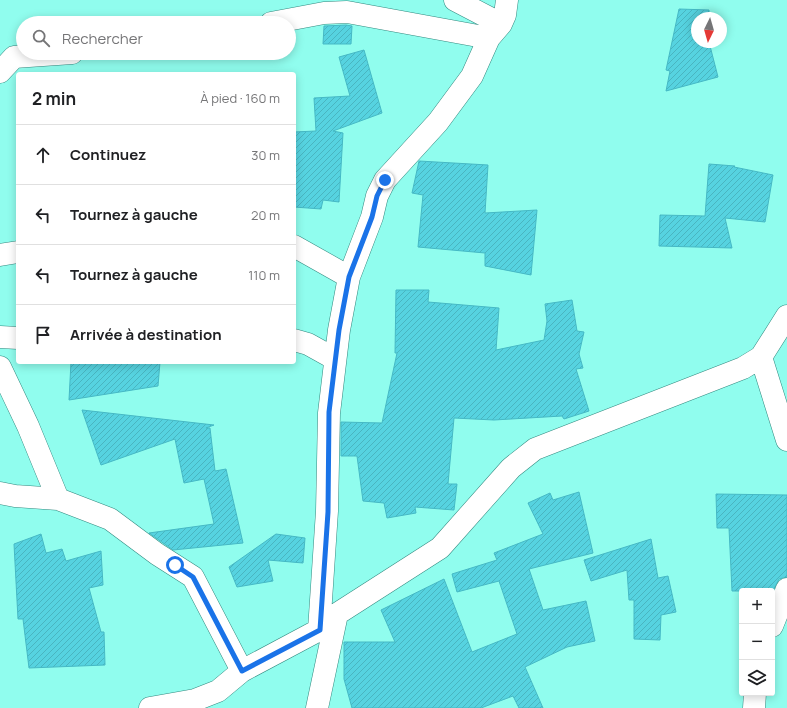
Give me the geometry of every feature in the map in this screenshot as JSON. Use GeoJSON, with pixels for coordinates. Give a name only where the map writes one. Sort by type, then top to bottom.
{"type":"FeatureCollection","features":[{"type":"Feature","properties":{"kind":"street"},"geometry":{"type":"LineString","coordinates":[[455,0],[495,31]]}},
{"type":"Feature","properties":{"kind":"street"},"geometry":{"type":"LineString","coordinates":[[320,630],[328,512],[329,412],[335,359],[349,277],[372,217],[377,196],[385,180],[447,111],[472,76],[505,15],[507,0]]}},
{"type":"Feature","properties":{"kind":"street"},"geometry":{"type":"LineString","coordinates":[[296,18],[324,13],[347,12],[495,31]]}},
{"type":"Feature","properties":{"kind":"street"},"geometry":{"type":"LineString","coordinates":[[0,72],[14,57],[16,57]]}},
{"type":"Feature","properties":{"kind":"street"},"geometry":{"type":"LineString","coordinates":[[296,247],[349,277]]}},
{"type":"Feature","properties":{"kind":"street"},"geometry":{"type":"LineString","coordinates":[[0,256],[16,252]]}},
{"type":"Feature","properties":{"kind":"street"},"geometry":{"type":"LineString","coordinates":[[787,316],[773,348],[787,440]]}},
{"type":"Feature","properties":{"kind":"street"},"geometry":{"type":"LineString","coordinates":[[0,337],[16,338]]}},
{"type":"Feature","properties":{"kind":"street"},"geometry":{"type":"LineString","coordinates":[[296,341],[308,344],[335,359]]}},
{"type":"Feature","properties":{"kind":"street"},"geometry":{"type":"LineString","coordinates":[[150,708],[195,700],[218,691],[242,671],[320,630],[337,614],[440,548],[512,468],[535,449],[743,368],[773,348]]}},
{"type":"Feature","properties":{"kind":"street"},"geometry":{"type":"LineString","coordinates":[[0,367],[28,426],[58,499]]}},
{"type":"Feature","properties":{"kind":"street"},"geometry":{"type":"LineString","coordinates":[[0,493],[15,496],[58,499],[110,519],[157,554],[193,577],[242,671]]}},
{"type":"Feature","properties":{"kind":"street"},"geometry":{"type":"LineString","coordinates":[[773,624],[787,589]]}},
{"type":"Feature","properties":{"kind":"street"},"geometry":{"type":"LineString","coordinates":[[317,708],[337,614]]}},
{"type":"Feature","properties":{"kind":"street"},"geometry":{"type":"LineString","coordinates":[[754,708],[755,696]]}},
{"type":"Feature","properties":{"kind":"building"},"geometry":{"type":"Polygon","coordinates":[[[679,9],[709,10],[709,12],[691,12],[691,48],[711,48],[718,77],[666,91],[670,71],[666,70],[679,9]]]}},
{"type":"Feature","properties":{"kind":"building"},"geometry":{"type":"Polygon","coordinates":[[[324,26],[352,26],[351,44],[323,44],[324,26]]]}},
{"type":"Feature","properties":{"kind":"building"},"geometry":{"type":"Polygon","coordinates":[[[364,50],[382,113],[333,131],[343,133],[339,202],[323,200],[321,209],[296,207],[296,132],[316,131],[314,98],[350,96],[339,57],[364,50]]]}},
{"type":"Feature","properties":{"kind":"building"},"geometry":{"type":"Polygon","coordinates":[[[419,161],[488,165],[485,213],[537,210],[531,275],[485,266],[485,253],[418,247],[423,195],[412,193],[419,161]]]}},
{"type":"Feature","properties":{"kind":"building"},"geometry":{"type":"Polygon","coordinates":[[[709,164],[735,166],[734,167],[773,175],[765,222],[725,218],[732,248],[659,246],[660,215],[705,216],[709,164]]]}},
{"type":"Feature","properties":{"kind":"building"},"geometry":{"type":"Polygon","coordinates":[[[396,290],[429,290],[428,302],[499,308],[496,350],[544,340],[547,321],[545,304],[572,300],[577,331],[584,332],[579,354],[583,368],[576,369],[589,411],[564,419],[562,416],[494,420],[454,418],[448,484],[457,484],[454,510],[415,507],[416,513],[387,518],[384,503],[363,501],[357,456],[341,456],[341,422],[382,423],[397,353],[395,353],[396,290]]]}},
{"type":"Feature","properties":{"kind":"building"},"geometry":{"type":"Polygon","coordinates":[[[71,364],[160,364],[158,386],[69,400],[71,364]]]}},
{"type":"Feature","properties":{"kind":"building"},"geometry":{"type":"Polygon","coordinates":[[[82,410],[214,425],[206,428],[210,428],[215,471],[226,469],[243,543],[173,550],[149,533],[214,524],[204,479],[184,483],[175,439],[101,465],[82,410]]]}},
{"type":"Feature","properties":{"kind":"building"},"geometry":{"type":"Polygon","coordinates":[[[579,492],[593,553],[529,569],[543,610],[586,601],[595,641],[567,647],[525,667],[543,708],[519,708],[513,696],[481,708],[352,708],[344,679],[344,642],[395,642],[381,610],[444,579],[472,652],[517,634],[499,581],[457,592],[452,574],[497,560],[494,553],[543,534],[528,503],[550,493],[553,500],[579,492]]]}},
{"type":"Feature","properties":{"kind":"building"},"geometry":{"type":"Polygon","coordinates":[[[716,494],[787,495],[787,577],[779,579],[774,588],[739,588],[739,591],[732,591],[729,528],[717,528],[716,494]]]}},
{"type":"Feature","properties":{"kind":"building"},"geometry":{"type":"Polygon","coordinates":[[[41,534],[46,553],[62,549],[66,561],[101,551],[103,585],[89,588],[101,632],[104,632],[105,665],[29,668],[23,619],[18,619],[14,544],[41,534]]]}},
{"type":"Feature","properties":{"kind":"building"},"geometry":{"type":"Polygon","coordinates":[[[276,534],[305,538],[303,563],[268,560],[273,581],[237,587],[229,567],[276,534]]]}},
{"type":"Feature","properties":{"kind":"building"},"geometry":{"type":"Polygon","coordinates":[[[651,539],[658,578],[668,576],[676,612],[661,615],[660,640],[634,639],[634,600],[629,600],[627,570],[591,581],[584,560],[651,539]]]}},
{"type":"Feature","properties":{"kind":"route"},"geometry":{"type":"LineString","coordinates":[[175,565],[193,577],[242,671],[320,630],[328,512],[329,412],[339,330],[349,277],[372,217],[377,196],[385,180]]}}]}
